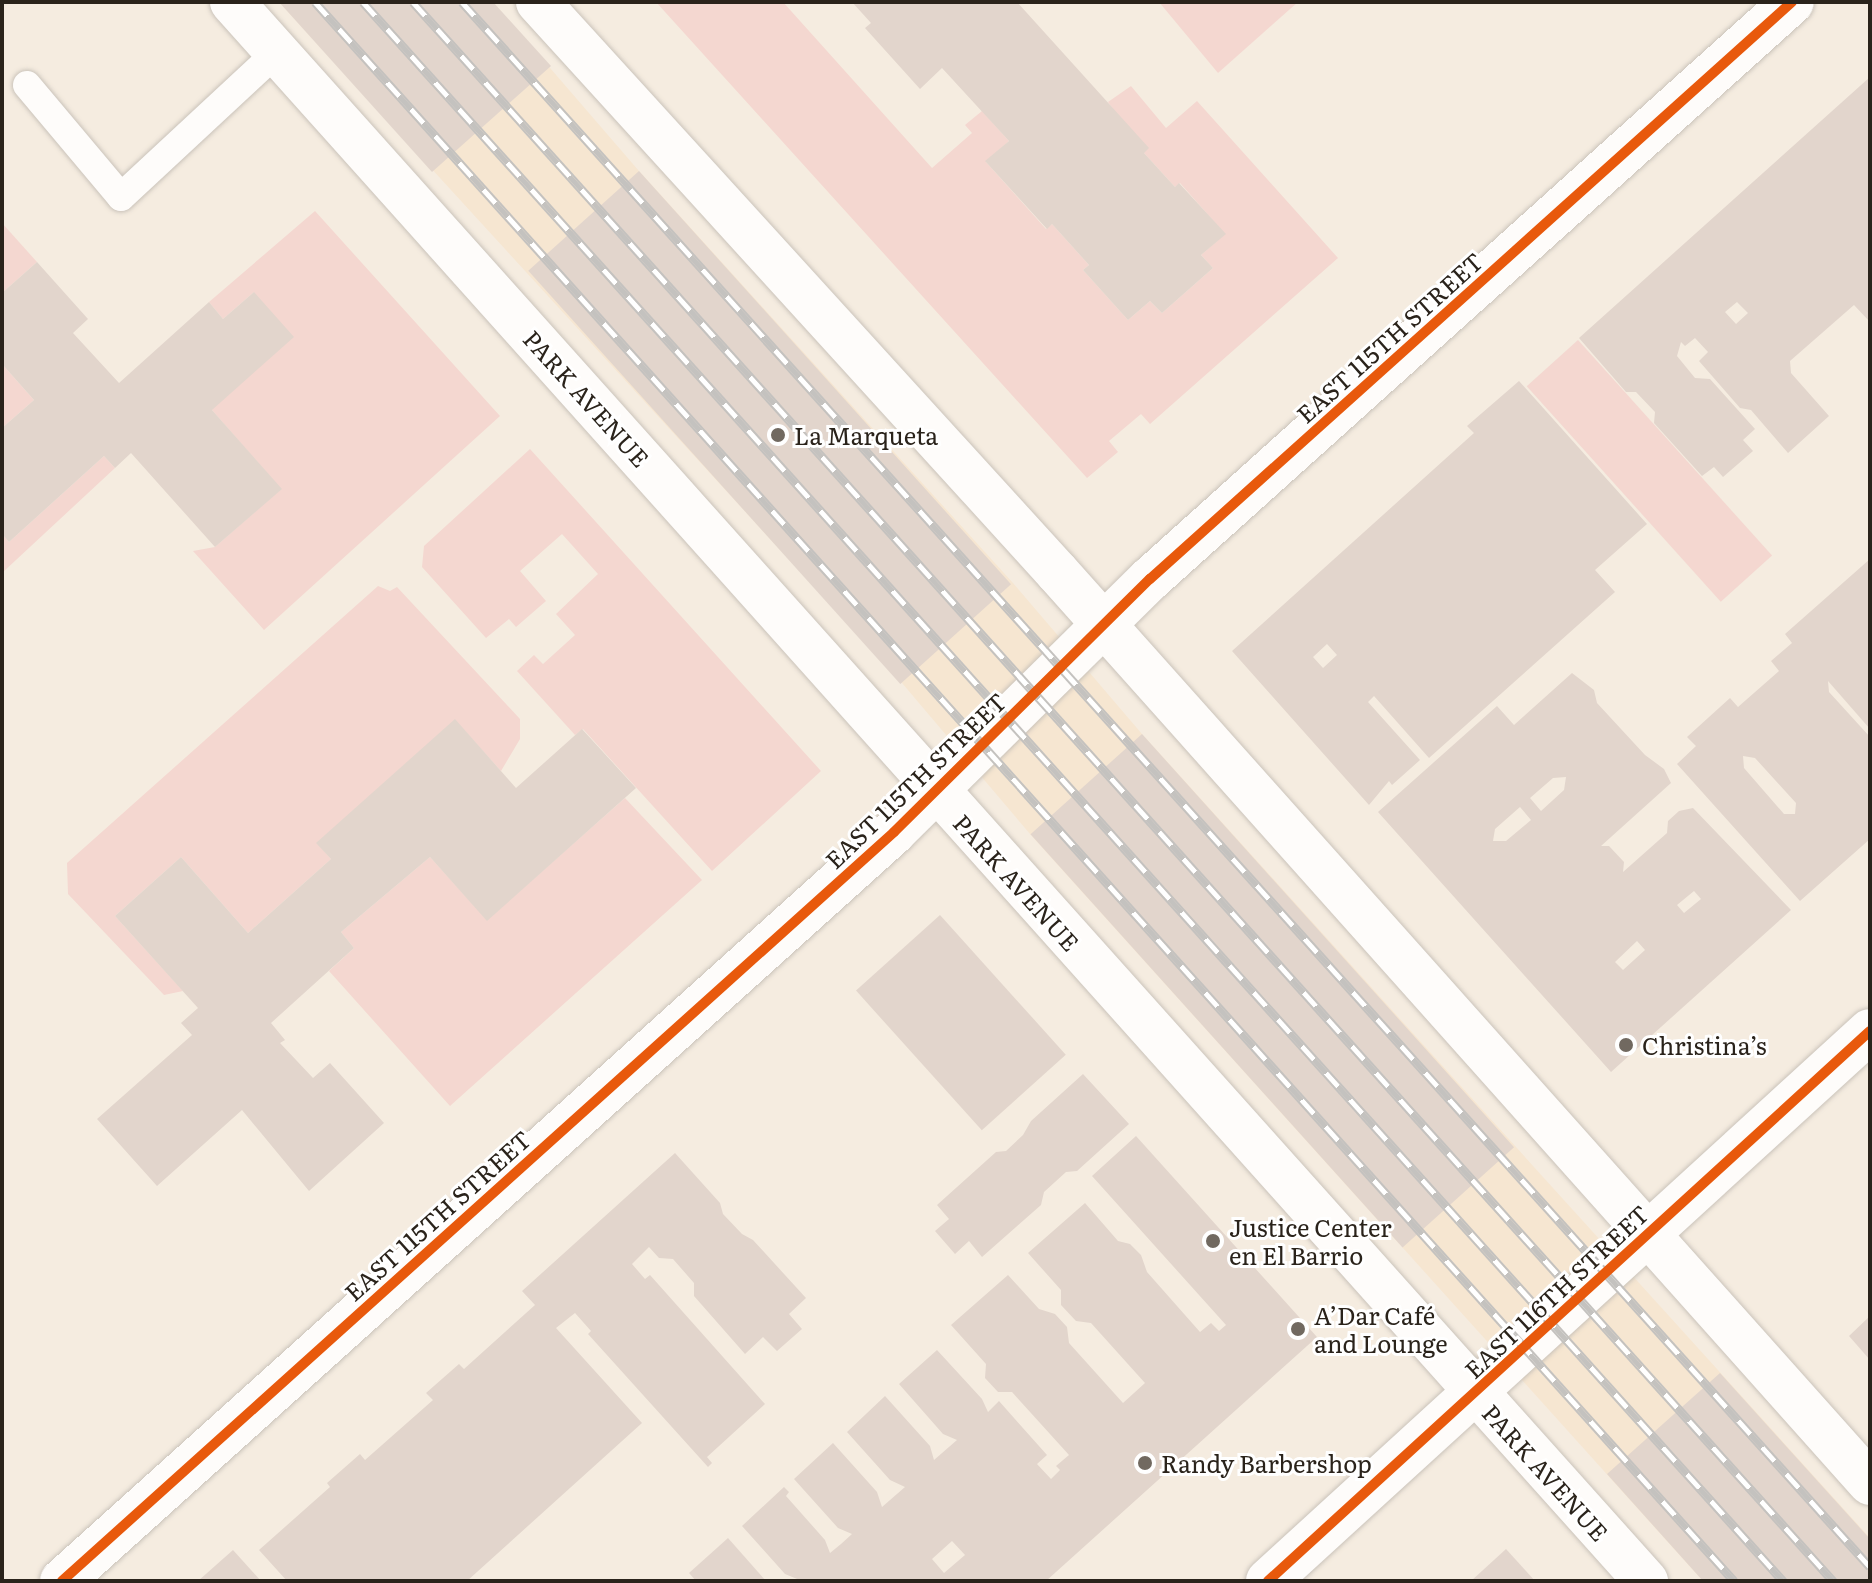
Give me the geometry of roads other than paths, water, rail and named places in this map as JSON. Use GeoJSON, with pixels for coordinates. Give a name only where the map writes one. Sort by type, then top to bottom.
{"type":"FeatureCollection","features":[{"type":"Feature","properties":{"kind":"main road","name":"PARK AVENUE"},"geometry":{"type":"LineString","coordinates":[[232,2],[935,791],[1646,1581]]}},
{"type":"Feature","properties":{"kind":"main road"},"geometry":{"type":"LineString","coordinates":[[538,2],[1104,625],[1870,1483]]}},
{"type":"Feature","properties":{"kind":"main road","name":"EAST 115TH STREET"},"geometry":{"type":"LineString","coordinates":[[62,1581],[935,791],[1104,625],[1792,2]]}},
{"type":"Feature","properties":{"kind":"main road","name":"EAST 116TH STREET"},"geometry":{"type":"LineString","coordinates":[[1268,1581],[1870,1031]]}},
{"type":"Feature","properties":{"kind":"lane"},"geometry":{"type":"LineString","coordinates":[[27,85],[121,197],[277,52]]}},
{"type":"Feature","properties":{"kind":"railway"},"geometry":{"type":"LineString","coordinates":[[315,2],[1734,1581]]}},
{"type":"Feature","properties":{"kind":"railway"},"geometry":{"type":"LineString","coordinates":[[363,2],[1783,1581]]}},
{"type":"Feature","properties":{"kind":"railway"},"geometry":{"type":"LineString","coordinates":[[413,2],[1833,1581]]}},
{"type":"Feature","properties":{"kind":"railway"},"geometry":{"type":"LineString","coordinates":[[462,2],[1870,1567]]}},
{"type":"Feature","properties":{"kind":"place","name":"La Marqueta"},"geometry":{"type":"Point","coordinates":[778,435]}},
{"type":"Feature","properties":{"kind":"place","name":"Christina’s"},"geometry":{"type":"Point","coordinates":[1626,1045]}},
{"type":"Feature","properties":{"kind":"place","name":"Justice Center en El Barrio"},"geometry":{"type":"Point","coordinates":[1213,1241]}},
{"type":"Feature","properties":{"kind":"place","name":"A’Dar Café and Lounge"},"geometry":{"type":"Point","coordinates":[1298,1329]}},
{"type":"Feature","properties":{"kind":"place","name":"Randy Barbershop"},"geometry":{"type":"Point","coordinates":[1145,1463]}}]}
